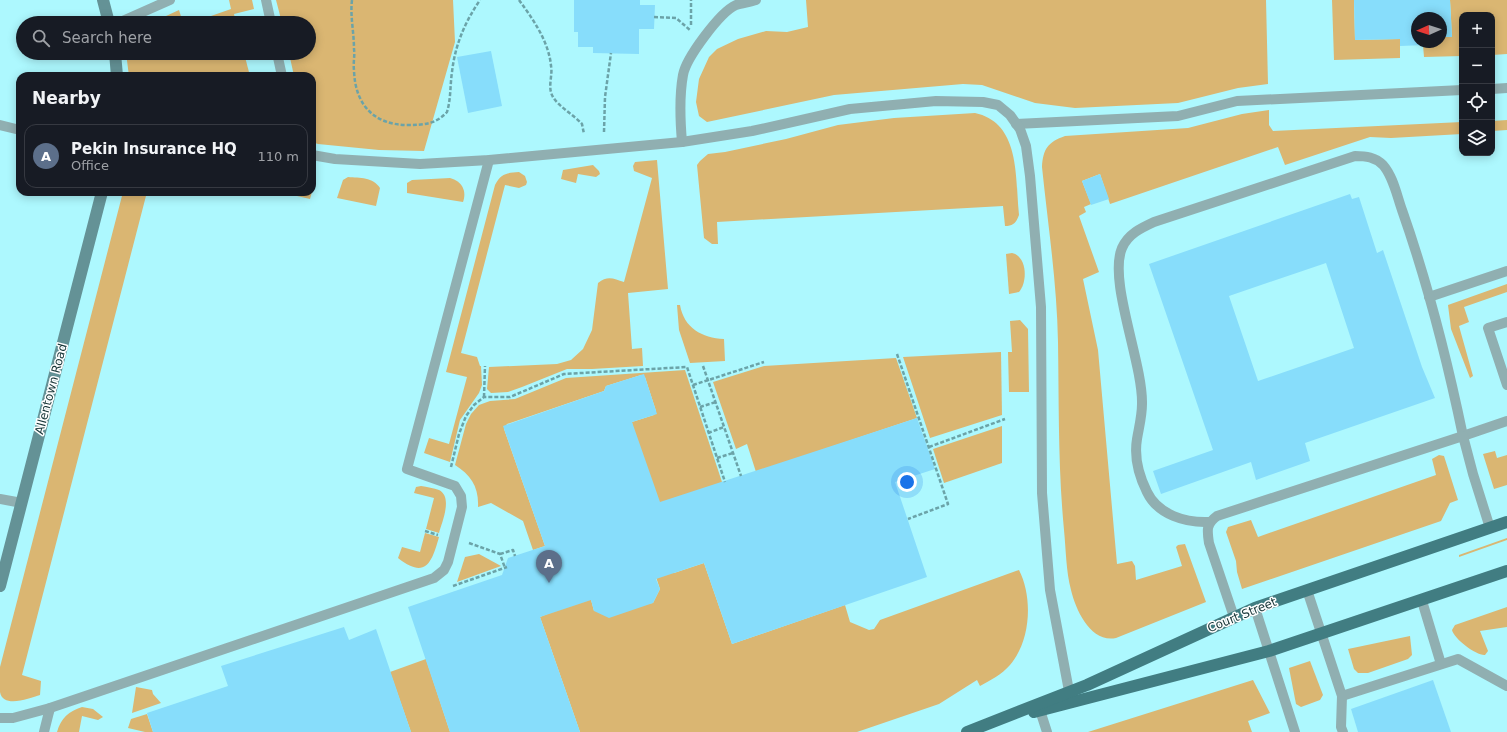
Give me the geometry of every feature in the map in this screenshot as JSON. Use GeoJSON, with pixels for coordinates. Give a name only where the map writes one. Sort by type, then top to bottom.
{"type":"FeatureCollection","features":[{"type":"Feature","properties":{"kind":"main road","name":"Court Street"},"geometry":{"type":"LineString","coordinates":[[1039,707],[1255,608],[1507,522]]}},
{"type":"Feature","properties":{"kind":"main road","name":"Court Street"},"geometry":{"type":"LineString","coordinates":[[967,732],[1039,707],[1269,651],[1422,601],[1507,571]]}},
{"type":"Feature","properties":{"kind":"street"},"geometry":{"type":"LineString","coordinates":[[103,0],[107,16]]}},
{"type":"Feature","properties":{"kind":"street"},"geometry":{"type":"LineString","coordinates":[[115,60],[116,72]]}},
{"type":"Feature","properties":{"kind":"street","name":"Allentown Road"},"geometry":{"type":"LineString","coordinates":[[0,586],[101,196]]}},
{"type":"Feature","properties":{"kind":"lane"},"geometry":{"type":"LineString","coordinates":[[134,16],[170,0]]}},
{"type":"Feature","properties":{"kind":"lane"},"geometry":{"type":"LineString","coordinates":[[266,0],[269,16]]}},
{"type":"Feature","properties":{"kind":"lane"},"geometry":{"type":"LineString","coordinates":[[682,142],[679,105],[683,73],[692,53],[712,27],[734,6],[756,0]]}},
{"type":"Feature","properties":{"kind":"lane"},"geometry":{"type":"LineString","coordinates":[[279,60],[281,72]]}},
{"type":"Feature","properties":{"kind":"lane"},"geometry":{"type":"LineString","coordinates":[[1495,89],[1507,88]]}},
{"type":"Feature","properties":{"kind":"lane"},"geometry":{"type":"LineString","coordinates":[[1016,124],[1178,116],[1237,101],[1459,90]]}},
{"type":"Feature","properties":{"kind":"lane"},"geometry":{"type":"LineString","coordinates":[[316,156],[335,159],[420,164],[489,160],[682,142],[752,131],[850,108],[936,101],[983,102],[998,106],[1010,115],[1016,124],[1026,146],[1030,176],[1040,292],[1042,492],[1050,590],[1070,692]]}},
{"type":"Feature","properties":{"kind":"lane"},"geometry":{"type":"LineString","coordinates":[[0,125],[16,129]]}},
{"type":"Feature","properties":{"kind":"lane"},"geometry":{"type":"LineString","coordinates":[[1209,522],[1193,522],[1172,516],[1148,494],[1139,474],[1136,441],[1141,421],[1142,403],[1140,380],[1119,278],[1122,248],[1129,237],[1139,229],[1154,222],[1355,156],[1366,156],[1376,159],[1384,166],[1419,257],[1448,364],[1472,474],[1490,528]]}},
{"type":"Feature","properties":{"kind":"lane"},"geometry":{"type":"LineString","coordinates":[[0,718],[13,718],[50,708],[434,578],[444,570],[448,562],[462,507],[461,496],[455,486],[407,469],[489,160]]}},
{"type":"Feature","properties":{"kind":"lane"},"geometry":{"type":"LineString","coordinates":[[1429,297],[1507,271]]}},
{"type":"Feature","properties":{"kind":"lane"},"geometry":{"type":"LineString","coordinates":[[1507,322],[1488,328],[1507,385]]}},
{"type":"Feature","properties":{"kind":"lane"},"geometry":{"type":"LineString","coordinates":[[1234,617],[1206,530],[1209,522],[1217,516],[1507,421]]}},
{"type":"Feature","properties":{"kind":"lane"},"geometry":{"type":"LineString","coordinates":[[0,499],[22,503]]}},
{"type":"Feature","properties":{"kind":"lane"},"geometry":{"type":"LineString","coordinates":[[1307,590],[1342,696],[1341,727],[1343,732]]}},
{"type":"Feature","properties":{"kind":"lane"},"geometry":{"type":"LineString","coordinates":[[1422,601],[1441,664]]}},
{"type":"Feature","properties":{"kind":"lane"},"geometry":{"type":"LineString","coordinates":[[1255,608],[1295,732]]}},
{"type":"Feature","properties":{"kind":"lane"},"geometry":{"type":"LineString","coordinates":[[1342,696],[1458,659],[1507,686]]}},
{"type":"Feature","properties":{"kind":"lane"},"geometry":{"type":"LineString","coordinates":[[1039,707],[1047,732]]}},
{"type":"Feature","properties":{"kind":"lane"},"geometry":{"type":"LineString","coordinates":[[44,732],[50,708]]}},
{"type":"Feature","properties":{"kind":"path"},"geometry":{"type":"LineString","coordinates":[[352,0],[354,71],[357,89],[363,105],[377,119],[395,125],[419,126],[434,123],[447,112],[454,61],[459,38],[480,0]]}},
{"type":"Feature","properties":{"kind":"path"},"geometry":{"type":"LineString","coordinates":[[519,0],[541,34],[551,66],[550,88],[553,97],[582,124],[584,134]]}},
{"type":"Feature","properties":{"kind":"path"},"geometry":{"type":"LineString","coordinates":[[654,17],[676,18],[691,31],[692,0]]}},
{"type":"Feature","properties":{"kind":"path"},"geometry":{"type":"LineString","coordinates":[[604,132],[604,98],[611,54]]}},
{"type":"Feature","properties":{"kind":"path"},"geometry":{"type":"LineString","coordinates":[[897,354],[948,504],[908,519]]}},
{"type":"Feature","properties":{"kind":"path"},"geometry":{"type":"LineString","coordinates":[[693,385],[764,362]]}},
{"type":"Feature","properties":{"kind":"path"},"geometry":{"type":"LineString","coordinates":[[484,397],[485,366]]}},
{"type":"Feature","properties":{"kind":"path"},"geometry":{"type":"LineString","coordinates":[[703,366],[741,476]]}},
{"type":"Feature","properties":{"kind":"path"},"geometry":{"type":"LineString","coordinates":[[451,467],[459,434],[466,416],[474,405],[484,397],[510,397],[564,374],[687,367],[725,482]]}},
{"type":"Feature","properties":{"kind":"path"},"geometry":{"type":"LineString","coordinates":[[700,407],[716,402]]}},
{"type":"Feature","properties":{"kind":"path"},"geometry":{"type":"LineString","coordinates":[[928,446],[1005,419]]}},
{"type":"Feature","properties":{"kind":"path"},"geometry":{"type":"LineString","coordinates":[[708,433],[724,427]]}},
{"type":"Feature","properties":{"kind":"path"},"geometry":{"type":"LineString","coordinates":[[717,458],[733,453]]}},
{"type":"Feature","properties":{"kind":"path"},"geometry":{"type":"LineString","coordinates":[[425,531],[439,535]]}},
{"type":"Feature","properties":{"kind":"path"},"geometry":{"type":"LineString","coordinates":[[465,542],[500,554],[513,550],[515,556]]}},
{"type":"Feature","properties":{"kind":"path"},"geometry":{"type":"LineString","coordinates":[[453,586],[506,567],[500,554]]}},
{"type":"Feature","properties":{"kind":"shaded area"},"geometry":{"type":"Polygon","coordinates":[[[229,0],[252,0],[254,9],[234,14],[234,16],[211,16],[231,9],[229,0]]]}},
{"type":"Feature","properties":{"kind":"shaded area"},"geometry":{"type":"Polygon","coordinates":[[[276,0],[453,0],[455,42],[424,151],[379,150],[316,143],[316,72],[293,72],[291,60],[316,60],[316,16],[280,16],[276,0]]]}},
{"type":"Feature","properties":{"kind":"shaded area"},"geometry":{"type":"Polygon","coordinates":[[[806,0],[1266,0],[1268,84],[1238,88],[1178,103],[1075,108],[1035,103],[982,85],[963,84],[834,95],[707,122],[699,116],[696,102],[699,79],[709,57],[717,49],[738,39],[766,31],[787,32],[808,27],[806,0]]]}},
{"type":"Feature","properties":{"kind":"shaded area"},"geometry":{"type":"Polygon","coordinates":[[[1332,0],[1354,0],[1355,40],[1400,39],[1400,58],[1334,60],[1332,0]]]}},
{"type":"Feature","properties":{"kind":"shaded area"},"geometry":{"type":"Polygon","coordinates":[[[1450,0],[1507,0],[1507,54],[1495,55],[1495,12],[1459,12],[1459,56],[1424,57],[1423,48],[1447,48],[1447,37],[1452,37],[1450,0]]]}},
{"type":"Feature","properties":{"kind":"shaded area"},"geometry":{"type":"Polygon","coordinates":[[[179,10],[181,16],[166,16],[179,10]]]}},
{"type":"Feature","properties":{"kind":"shaded area"},"geometry":{"type":"Polygon","coordinates":[[[127,60],[246,60],[249,72],[128,72],[127,60]]]}},
{"type":"Feature","properties":{"kind":"shaded area"},"geometry":{"type":"Polygon","coordinates":[[[1269,110],[1269,125],[1273,131],[1459,122],[1459,134],[1391,138],[1370,137],[1285,165],[1278,147],[1110,204],[1100,174],[1082,181],[1091,204],[1084,207],[1086,212],[1079,216],[1099,272],[1083,279],[1098,350],[1117,564],[1132,561],[1135,566],[1136,580],[1182,566],[1176,547],[1178,545],[1185,544],[1206,602],[1116,638],[1099,636],[1086,624],[1073,598],[1066,560],[1059,436],[1057,320],[1054,276],[1042,167],[1045,151],[1054,141],[1065,136],[1188,128],[1242,114],[1269,110]]]}},
{"type":"Feature","properties":{"kind":"shaded area"},"geometry":{"type":"Polygon","coordinates":[[[975,113],[990,119],[1001,128],[1008,140],[1013,154],[1019,215],[1012,225],[1005,226],[1003,206],[717,222],[718,244],[712,244],[704,238],[697,165],[708,154],[725,152],[786,139],[838,125],[894,118],[975,113]]]}},
{"type":"Feature","properties":{"kind":"shaded area"},"geometry":{"type":"Polygon","coordinates":[[[1507,120],[1507,130],[1495,131],[1495,121],[1507,120]]]}},
{"type":"Feature","properties":{"kind":"shaded area"},"geometry":{"type":"Polygon","coordinates":[[[657,160],[668,289],[628,293],[632,349],[642,348],[643,366],[567,369],[508,392],[491,393],[487,389],[489,367],[557,364],[571,360],[583,349],[592,330],[598,283],[608,278],[624,282],[652,178],[634,171],[633,166],[635,162],[657,160]]]}},
{"type":"Feature","properties":{"kind":"shaded area"},"geometry":{"type":"Polygon","coordinates":[[[593,165],[600,174],[596,177],[578,174],[576,183],[561,179],[563,170],[593,165]]]}},
{"type":"Feature","properties":{"kind":"shaded area"},"geometry":{"type":"Polygon","coordinates":[[[519,172],[525,176],[527,182],[526,185],[519,188],[505,185],[461,353],[477,357],[481,366],[482,385],[479,393],[460,420],[450,462],[424,453],[429,438],[449,444],[467,377],[446,372],[495,185],[505,174],[519,172]]]}},
{"type":"Feature","properties":{"kind":"shaded area"},"geometry":{"type":"Polygon","coordinates":[[[348,177],[362,178],[377,184],[380,188],[376,206],[337,198],[343,180],[348,177]]]}},
{"type":"Feature","properties":{"kind":"shaded area"},"geometry":{"type":"Polygon","coordinates":[[[450,178],[458,181],[464,190],[463,202],[407,193],[407,183],[412,180],[450,178]]]}},
{"type":"Feature","properties":{"kind":"shaded area"},"geometry":{"type":"Polygon","coordinates":[[[122,196],[146,196],[22,675],[41,681],[40,695],[24,700],[6,700],[2,697],[0,692],[0,667],[122,196]]]}},
{"type":"Feature","properties":{"kind":"shaded area"},"geometry":{"type":"Polygon","coordinates":[[[297,196],[311,196],[310,199],[297,196]]]}},
{"type":"Feature","properties":{"kind":"shaded area"},"geometry":{"type":"Polygon","coordinates":[[[1012,253],[1021,259],[1025,276],[1022,288],[1019,292],[1009,294],[1006,254],[1012,253]]]}},
{"type":"Feature","properties":{"kind":"shaded area"},"geometry":{"type":"Polygon","coordinates":[[[1507,284],[1507,292],[1464,307],[1469,322],[1459,326],[1473,376],[1470,378],[1451,329],[1448,305],[1507,284]]]}},
{"type":"Feature","properties":{"kind":"shaded area"},"geometry":{"type":"Polygon","coordinates":[[[677,305],[680,305],[685,320],[695,330],[701,334],[724,339],[725,361],[690,363],[679,330],[677,305]]]}},
{"type":"Feature","properties":{"kind":"shaded area"},"geometry":{"type":"Polygon","coordinates":[[[1020,320],[1028,329],[1029,392],[1009,392],[1008,352],[1012,352],[1010,321],[1020,320]]]}},
{"type":"Feature","properties":{"kind":"shaded area"},"geometry":{"type":"Polygon","coordinates":[[[1001,352],[1002,415],[930,438],[903,357],[1001,352]]]}},
{"type":"Feature","properties":{"kind":"shaded area"},"geometry":{"type":"Polygon","coordinates":[[[896,358],[917,418],[756,472],[747,444],[736,449],[713,382],[764,366],[896,358]]]}},
{"type":"Feature","properties":{"kind":"shaded area"},"geometry":{"type":"Polygon","coordinates":[[[685,370],[722,482],[645,543],[632,422],[654,415],[656,411],[645,377],[641,375],[606,386],[604,391],[507,424],[504,429],[545,546],[533,550],[523,521],[491,503],[478,507],[477,493],[473,482],[470,477],[455,465],[466,424],[471,414],[479,405],[490,401],[515,399],[566,378],[685,370]]]}},
{"type":"Feature","properties":{"kind":"shaded area"},"geometry":{"type":"Polygon","coordinates":[[[1002,426],[1002,463],[944,483],[933,449],[1002,426]]]}},
{"type":"Feature","properties":{"kind":"shaded area"},"geometry":{"type":"Polygon","coordinates":[[[1495,451],[1497,458],[1507,455],[1507,485],[1494,489],[1483,454],[1495,451]]]}},
{"type":"Feature","properties":{"kind":"shaded area"},"geometry":{"type":"Polygon","coordinates":[[[1439,455],[1444,456],[1458,500],[1450,503],[1441,521],[1242,589],[1237,572],[1236,561],[1226,532],[1228,527],[1251,520],[1258,537],[1436,475],[1432,459],[1439,455]]]}},
{"type":"Feature","properties":{"kind":"shaded area"},"geometry":{"type":"Polygon","coordinates":[[[421,486],[439,490],[443,493],[445,498],[446,504],[444,516],[439,533],[426,529],[434,498],[414,493],[416,487],[421,486]]]}},
{"type":"Feature","properties":{"kind":"shaded area"},"geometry":{"type":"Polygon","coordinates":[[[425,533],[439,537],[434,554],[426,565],[421,568],[415,568],[398,558],[402,547],[420,552],[425,533]]]}},
{"type":"Feature","properties":{"kind":"shaded area"},"geometry":{"type":"Polygon","coordinates":[[[1507,538],[1507,540],[1459,557],[1459,555],[1507,538]]]}},
{"type":"Feature","properties":{"kind":"shaded area"},"geometry":{"type":"Polygon","coordinates":[[[479,554],[501,566],[457,582],[465,557],[479,554]]]}},
{"type":"Feature","properties":{"kind":"shaded area"},"geometry":{"type":"Polygon","coordinates":[[[704,563],[732,644],[845,605],[850,622],[869,630],[874,629],[880,620],[1019,570],[1026,593],[1028,606],[1026,632],[1017,655],[1010,665],[1007,669],[992,679],[980,686],[977,680],[939,704],[857,732],[580,732],[540,617],[590,596],[594,611],[653,603],[660,589],[653,568],[674,573],[704,563]]]}},
{"type":"Feature","properties":{"kind":"shaded area"},"geometry":{"type":"Polygon","coordinates":[[[1507,607],[1507,627],[1480,631],[1488,651],[1485,655],[1477,653],[1461,642],[1452,630],[1455,625],[1507,607]]]}},
{"type":"Feature","properties":{"kind":"shaded area"},"geometry":{"type":"Polygon","coordinates":[[[1410,636],[1412,655],[1408,659],[1368,673],[1358,673],[1354,669],[1348,649],[1410,636]]]}},
{"type":"Feature","properties":{"kind":"shaded area"},"geometry":{"type":"Polygon","coordinates":[[[426,659],[450,732],[411,732],[390,672],[426,659]]]}},
{"type":"Feature","properties":{"kind":"shaded area"},"geometry":{"type":"Polygon","coordinates":[[[1310,661],[1323,695],[1320,700],[1301,707],[1296,704],[1289,668],[1310,661]]]}},
{"type":"Feature","properties":{"kind":"shaded area"},"geometry":{"type":"Polygon","coordinates":[[[1253,680],[1270,713],[1248,721],[1252,732],[1088,732],[1253,680]]]}},
{"type":"Feature","properties":{"kind":"shaded area"},"geometry":{"type":"Polygon","coordinates":[[[136,687],[152,690],[153,694],[161,703],[132,713],[136,687]]]}},
{"type":"Feature","properties":{"kind":"shaded area"},"geometry":{"type":"Polygon","coordinates":[[[82,707],[93,709],[103,717],[98,720],[82,716],[79,732],[57,732],[66,716],[82,707]]]}},
{"type":"Feature","properties":{"kind":"shaded area"},"geometry":{"type":"Polygon","coordinates":[[[147,714],[153,732],[145,732],[128,728],[131,719],[147,714]]]}},
{"type":"Feature","properties":{"kind":"building"},"geometry":{"type":"Polygon","coordinates":[[[574,0],[640,0],[640,5],[655,5],[654,29],[639,29],[639,54],[593,53],[593,47],[578,47],[578,32],[574,32],[574,0]]]}},
{"type":"Feature","properties":{"kind":"building"},"geometry":{"type":"Polygon","coordinates":[[[1354,0],[1450,0],[1452,37],[1447,37],[1447,12],[1411,12],[1411,46],[1400,46],[1400,39],[1355,40],[1354,0]]]}},
{"type":"Feature","properties":{"kind":"building"},"geometry":{"type":"Polygon","coordinates":[[[491,51],[502,106],[468,113],[457,57],[491,51]]]}},
{"type":"Feature","properties":{"kind":"building"},"geometry":{"type":"Polygon","coordinates":[[[1100,174],[1109,199],[1091,205],[1082,181],[1100,174]]]}},
{"type":"Feature","properties":{"kind":"building"},"geometry":{"type":"Polygon","coordinates":[[[1350,194],[1352,199],[1359,197],[1377,253],[1383,250],[1422,367],[1435,398],[1305,443],[1310,461],[1256,480],[1251,462],[1161,494],[1153,471],[1213,450],[1149,264],[1350,194]],[[1326,263],[1229,296],[1258,381],[1354,348],[1326,263]]]}},
{"type":"Feature","properties":{"kind":"building"},"geometry":{"type":"Polygon","coordinates":[[[644,374],[657,414],[632,422],[660,502],[917,418],[935,469],[895,482],[927,577],[732,644],[704,563],[656,579],[660,589],[653,603],[609,618],[594,611],[591,600],[540,617],[580,732],[450,732],[408,607],[502,575],[508,558],[545,546],[503,426],[604,391],[606,386],[644,374]]]}},
{"type":"Feature","properties":{"kind":"building"},"geometry":{"type":"Polygon","coordinates":[[[344,627],[349,640],[376,629],[411,732],[153,732],[147,713],[228,686],[221,666],[344,627]]]}},
{"type":"Feature","properties":{"kind":"building"},"geometry":{"type":"Polygon","coordinates":[[[1433,680],[1451,732],[1358,732],[1351,709],[1433,680]]]}},
{"type":"Feature","properties":{"kind":"place","name":"Pekin Insurance HQ"},"geometry":{"type":"Point","coordinates":[549,583]}}]}
